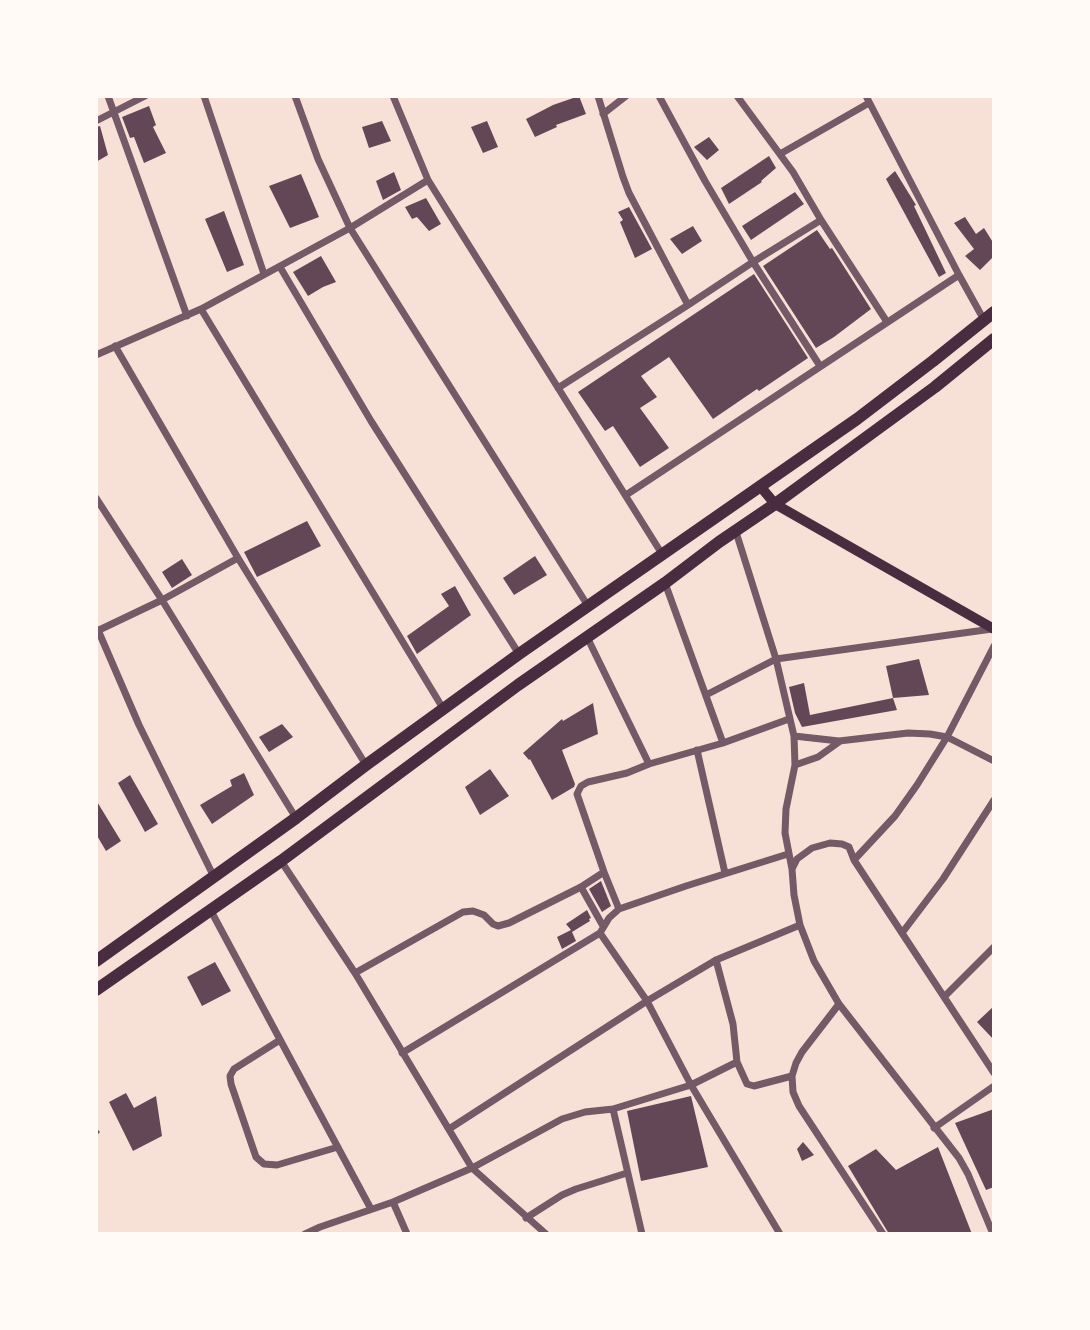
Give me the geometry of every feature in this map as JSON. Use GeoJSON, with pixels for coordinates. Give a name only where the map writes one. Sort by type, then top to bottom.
{"type":"FeatureCollection","features":[{"type":"Feature","properties":{"kind":"highway"},"geometry":{"type":"LineString","coordinates":[[96,961],[519,654],[857,419],[989,316]]}},
{"type":"Feature","properties":{"kind":"highway"},"geometry":{"type":"LineString","coordinates":[[96,989],[211,911],[518,685],[775,505],[935,387],[994,339]]}},
{"type":"Feature","properties":{"kind":"main road"},"geometry":{"type":"LineString","coordinates":[[760,486],[775,505],[993,629]]}},
{"type":"Feature","properties":{"kind":"street"},"geometry":{"type":"LineString","coordinates":[[108,96],[187,316]]}},
{"type":"Feature","properties":{"kind":"street"},"geometry":{"type":"LineString","coordinates":[[96,121],[145,96]]}},
{"type":"Feature","properties":{"kind":"street"},"geometry":{"type":"LineString","coordinates":[[204,96],[264,274]]}},
{"type":"Feature","properties":{"kind":"street"},"geometry":{"type":"LineString","coordinates":[[295,96],[318,159],[350,228],[589,606]]}},
{"type":"Feature","properties":{"kind":"street"},"geometry":{"type":"LineString","coordinates":[[393,96],[428,180],[662,554]]}},
{"type":"Feature","properties":{"kind":"street"},"geometry":{"type":"LineString","coordinates":[[598,96],[629,192],[688,306]]}},
{"type":"Feature","properties":{"kind":"street"},"geometry":{"type":"LineString","coordinates":[[603,114],[626,96]]}},
{"type":"Feature","properties":{"kind":"street"},"geometry":{"type":"LineString","coordinates":[[659,96],[752,262],[820,366]]}},
{"type":"Feature","properties":{"kind":"street"},"geometry":{"type":"LineString","coordinates":[[737,96],[793,173],[887,322]]}},
{"type":"Feature","properties":{"kind":"street"},"geometry":{"type":"LineString","coordinates":[[780,154],[867,100],[959,275],[989,316]]}},
{"type":"Feature","properties":{"kind":"street"},"geometry":{"type":"LineString","coordinates":[[97,352],[201,309],[350,228],[428,180]]}},
{"type":"Feature","properties":{"kind":"street"},"geometry":{"type":"LineString","coordinates":[[558,388],[821,220]]}},
{"type":"Feature","properties":{"kind":"street"},"geometry":{"type":"LineString","coordinates":[[280,267],[371,421],[519,654]]}},
{"type":"Feature","properties":{"kind":"street"},"geometry":{"type":"LineString","coordinates":[[626,495],[959,275]]}},
{"type":"Feature","properties":{"kind":"street"},"geometry":{"type":"LineString","coordinates":[[201,309],[443,710]]}},
{"type":"Feature","properties":{"kind":"street"},"geometry":{"type":"LineString","coordinates":[[116,346],[238,558],[366,765]]}},
{"type":"Feature","properties":{"kind":"street"},"geometry":{"type":"LineString","coordinates":[[96,498],[296,818]]}},
{"type":"Feature","properties":{"kind":"street"},"geometry":{"type":"LineString","coordinates":[[736,532],[776,659],[793,736],[795,765],[786,809],[785,833],[800,925],[814,961],[839,1004],[959,1158],[993,1234]]}},
{"type":"Feature","properties":{"kind":"street"},"geometry":{"type":"LineString","coordinates":[[214,877],[139,725],[97,631],[162,600],[238,558]]}},
{"type":"Feature","properties":{"kind":"street"},"geometry":{"type":"LineString","coordinates":[[665,583],[723,743]]}},
{"type":"Feature","properties":{"kind":"street"},"geometry":{"type":"LineString","coordinates":[[706,695],[776,659],[993,629]]}},
{"type":"Feature","properties":{"kind":"street"},"geometry":{"type":"LineString","coordinates":[[587,637],[649,764]]}},
{"type":"Feature","properties":{"kind":"street"},"geometry":{"type":"LineString","coordinates":[[854,860],[895,816],[917,785],[947,737],[994,646]]}},
{"type":"Feature","properties":{"kind":"street"},"geometry":{"type":"LineString","coordinates":[[619,909],[577,794],[581,786],[723,743],[789,719]]}},
{"type":"Feature","properties":{"kind":"street"},"geometry":{"type":"LineString","coordinates":[[793,736],[839,741],[908,733],[947,737],[994,761]]}},
{"type":"Feature","properties":{"kind":"street"},"geometry":{"type":"LineString","coordinates":[[795,765],[818,757],[839,741]]}},
{"type":"Feature","properties":{"kind":"street"},"geometry":{"type":"LineString","coordinates":[[696,750],[725,873]]}},
{"type":"Feature","properties":{"kind":"street"},"geometry":{"type":"LineString","coordinates":[[902,933],[943,879],[994,800]]}},
{"type":"Feature","properties":{"kind":"street"},"geometry":{"type":"LineString","coordinates":[[792,869],[797,859],[812,848],[830,843],[849,847],[854,860],[994,1073]]}},
{"type":"Feature","properties":{"kind":"street"},"geometry":{"type":"LineString","coordinates":[[402,1053],[602,930],[609,918],[619,909],[788,854]]}},
{"type":"Feature","properties":{"kind":"street"},"geometry":{"type":"LineString","coordinates":[[281,861],[355,973],[472,1168],[546,1234]]}},
{"type":"Feature","properties":{"kind":"street"},"geometry":{"type":"LineString","coordinates":[[355,973],[463,912],[473,911],[484,915],[498,926],[509,923],[581,887],[604,872]]}},
{"type":"Feature","properties":{"kind":"street"},"geometry":{"type":"LineString","coordinates":[[581,887],[602,930],[647,1001],[691,1085],[780,1234]]}},
{"type":"Feature","properties":{"kind":"street"},"geometry":{"type":"LineString","coordinates":[[211,911],[371,1209]]}},
{"type":"Feature","properties":{"kind":"street"},"geometry":{"type":"LineString","coordinates":[[449,1129],[647,1001],[716,960],[800,925]]}},
{"type":"Feature","properties":{"kind":"street"},"geometry":{"type":"LineString","coordinates":[[944,997],[994,947]]}},
{"type":"Feature","properties":{"kind":"street"},"geometry":{"type":"LineString","coordinates":[[716,960],[733,1024],[737,1062],[747,1084],[754,1086],[792,1076]]}},
{"type":"Feature","properties":{"kind":"street"},"geometry":{"type":"LineString","coordinates":[[839,1004],[802,1052],[792,1076],[793,1092],[799,1107],[883,1234]]}},
{"type":"Feature","properties":{"kind":"street"},"geometry":{"type":"LineString","coordinates":[[280,1040],[234,1069],[230,1076],[256,1157],[264,1164],[277,1165],[338,1147]]}},
{"type":"Feature","properties":{"kind":"street"},"geometry":{"type":"LineString","coordinates":[[305,1234],[393,1202],[472,1168],[562,1119],[585,1112],[613,1109],[691,1085],[737,1062]]}},
{"type":"Feature","properties":{"kind":"street"},"geometry":{"type":"LineString","coordinates":[[934,1128],[994,1086]]}},
{"type":"Feature","properties":{"kind":"street"},"geometry":{"type":"LineString","coordinates":[[613,1109],[642,1234]]}},
{"type":"Feature","properties":{"kind":"street"},"geometry":{"type":"LineString","coordinates":[[526,1218],[562,1195],[627,1173]]}},
{"type":"Feature","properties":{"kind":"street"},"geometry":{"type":"LineString","coordinates":[[393,1202],[407,1234]]}},
{"type":"Feature","properties":{"kind":"building"},"geometry":{"type":"Polygon","coordinates":[[[579,96],[586,114],[556,125],[557,127],[535,137],[526,119],[579,96]]]}},
{"type":"Feature","properties":{"kind":"building"},"geometry":{"type":"Polygon","coordinates":[[[149,106],[156,125],[153,127],[166,153],[144,163],[134,137],[130,138],[122,117],[149,106]]]}},
{"type":"Feature","properties":{"kind":"building"},"geometry":{"type":"Polygon","coordinates":[[[382,121],[391,141],[369,148],[362,127],[382,121]]]}},
{"type":"Feature","properties":{"kind":"building"},"geometry":{"type":"Polygon","coordinates":[[[487,121],[498,147],[483,153],[471,127],[487,121]]]}},
{"type":"Feature","properties":{"kind":"building"},"geometry":{"type":"Polygon","coordinates":[[[100,126],[108,155],[96,162],[96,127],[100,126]]]}},
{"type":"Feature","properties":{"kind":"building"},"geometry":{"type":"Polygon","coordinates":[[[709,137],[719,150],[707,160],[694,147],[709,137]]]}},
{"type":"Feature","properties":{"kind":"building"},"geometry":{"type":"Polygon","coordinates":[[[769,156],[776,168],[762,182],[729,204],[721,188],[769,156]]]}},
{"type":"Feature","properties":{"kind":"building"},"geometry":{"type":"Polygon","coordinates":[[[895,171],[916,205],[914,206],[946,273],[939,277],[886,179],[895,171]]]}},
{"type":"Feature","properties":{"kind":"building"},"geometry":{"type":"Polygon","coordinates":[[[394,172],[401,190],[383,200],[376,181],[394,172]]]}},
{"type":"Feature","properties":{"kind":"building"},"geometry":{"type":"Polygon","coordinates":[[[301,174],[319,217],[290,228],[269,186],[301,174]]]}},
{"type":"Feature","properties":{"kind":"building"},"geometry":{"type":"Polygon","coordinates":[[[795,192],[804,204],[751,240],[742,226],[795,192]]]}},
{"type":"Feature","properties":{"kind":"building"},"geometry":{"type":"Polygon","coordinates":[[[426,198],[441,224],[429,231],[417,217],[412,219],[405,207],[426,198]]]}},
{"type":"Feature","properties":{"kind":"building"},"geometry":{"type":"Polygon","coordinates":[[[629,207],[652,249],[635,258],[618,212],[629,207]]]}},
{"type":"Feature","properties":{"kind":"building"},"geometry":{"type":"Polygon","coordinates":[[[224,211],[244,265],[227,272],[205,219],[224,211]]]}},
{"type":"Feature","properties":{"kind":"building"},"geometry":{"type":"Polygon","coordinates":[[[965,217],[976,234],[984,228],[994,244],[994,256],[980,270],[965,256],[974,249],[954,223],[965,217]]]}},
{"type":"Feature","properties":{"kind":"building"},"geometry":{"type":"Polygon","coordinates":[[[693,226],[702,241],[682,254],[670,239],[693,226]]]}},
{"type":"Feature","properties":{"kind":"building"},"geometry":{"type":"Polygon","coordinates":[[[817,230],[830,249],[832,248],[871,309],[816,348],[763,266],[817,230]]]}},
{"type":"Feature","properties":{"kind":"building"},"geometry":{"type":"Polygon","coordinates":[[[321,256],[336,282],[308,296],[293,272],[321,256]]]}},
{"type":"Feature","properties":{"kind":"building"},"geometry":{"type":"Polygon","coordinates":[[[754,274],[808,358],[713,419],[669,357],[641,376],[657,397],[640,408],[669,448],[640,467],[613,426],[605,431],[578,392],[754,274]]]}},
{"type":"Feature","properties":{"kind":"building"},"geometry":{"type":"Polygon","coordinates":[[[307,521],[321,546],[257,577],[244,552],[307,521]]]}},
{"type":"Feature","properties":{"kind":"building"},"geometry":{"type":"Polygon","coordinates":[[[535,556],[547,575],[514,595],[503,578],[535,556]]]}},
{"type":"Feature","properties":{"kind":"building"},"geometry":{"type":"Polygon","coordinates":[[[182,559],[192,575],[172,588],[162,572],[182,559]]]}},
{"type":"Feature","properties":{"kind":"building"},"geometry":{"type":"Polygon","coordinates":[[[455,586],[471,615],[417,654],[407,636],[449,606],[441,594],[455,586]]]}},
{"type":"Feature","properties":{"kind":"building"},"geometry":{"type":"Polygon","coordinates":[[[919,659],[929,695],[893,698],[886,666],[919,659]]]}},
{"type":"Feature","properties":{"kind":"building"},"geometry":{"type":"Polygon","coordinates":[[[804,683],[810,715],[893,698],[897,710],[802,727],[795,713],[789,687],[804,683]]]}},
{"type":"Feature","properties":{"kind":"building"},"geometry":{"type":"Polygon","coordinates":[[[593,703],[598,734],[562,750],[575,784],[552,800],[530,759],[523,753],[562,719],[563,721],[593,703]]]}},
{"type":"Feature","properties":{"kind":"building"},"geometry":{"type":"Polygon","coordinates":[[[282,724],[293,737],[269,752],[259,737],[282,724]]]}},
{"type":"Feature","properties":{"kind":"building"},"geometry":{"type":"Polygon","coordinates":[[[490,769],[509,796],[480,815],[465,787],[490,769]]]}},
{"type":"Feature","properties":{"kind":"building"},"geometry":{"type":"Polygon","coordinates":[[[244,773],[254,795],[212,824],[200,805],[232,786],[230,780],[244,773]]]}},
{"type":"Feature","properties":{"kind":"building"},"geometry":{"type":"Polygon","coordinates":[[[130,775],[158,824],[145,832],[118,783],[130,775]]]}},
{"type":"Feature","properties":{"kind":"building"},"geometry":{"type":"Polygon","coordinates":[[[96,800],[121,841],[106,851],[96,834],[96,800]]]}},
{"type":"Feature","properties":{"kind":"building"},"geometry":{"type":"Polygon","coordinates":[[[601,881],[611,906],[602,912],[589,889],[601,881]]]}},
{"type":"Feature","properties":{"kind":"building"},"geometry":{"type":"Polygon","coordinates":[[[587,910],[590,921],[572,932],[576,941],[562,949],[557,937],[571,930],[566,924],[587,910]]]}},
{"type":"Feature","properties":{"kind":"building"},"geometry":{"type":"Polygon","coordinates":[[[215,962],[231,991],[202,1006],[187,977],[215,962]]]}},
{"type":"Feature","properties":{"kind":"building"},"geometry":{"type":"Polygon","coordinates":[[[994,1006],[994,1040],[977,1022],[994,1006]]]}},
{"type":"Feature","properties":{"kind":"building"},"geometry":{"type":"Polygon","coordinates":[[[126,1093],[134,1108],[156,1096],[162,1136],[133,1151],[109,1102],[126,1093]]]}},
{"type":"Feature","properties":{"kind":"building"},"geometry":{"type":"Polygon","coordinates":[[[691,1096],[708,1167],[641,1181],[627,1111],[691,1096]]]}},
{"type":"Feature","properties":{"kind":"building"},"geometry":{"type":"Polygon","coordinates":[[[994,1109],[994,1187],[986,1190],[955,1123],[994,1109]]]}},
{"type":"Feature","properties":{"kind":"building"},"geometry":{"type":"Polygon","coordinates":[[[803,1142],[814,1155],[802,1161],[797,1149],[803,1142]]]}},
{"type":"Feature","properties":{"kind":"building"},"geometry":{"type":"Polygon","coordinates":[[[938,1147],[972,1234],[889,1234],[848,1166],[876,1149],[896,1170],[938,1147]]]}}]}
